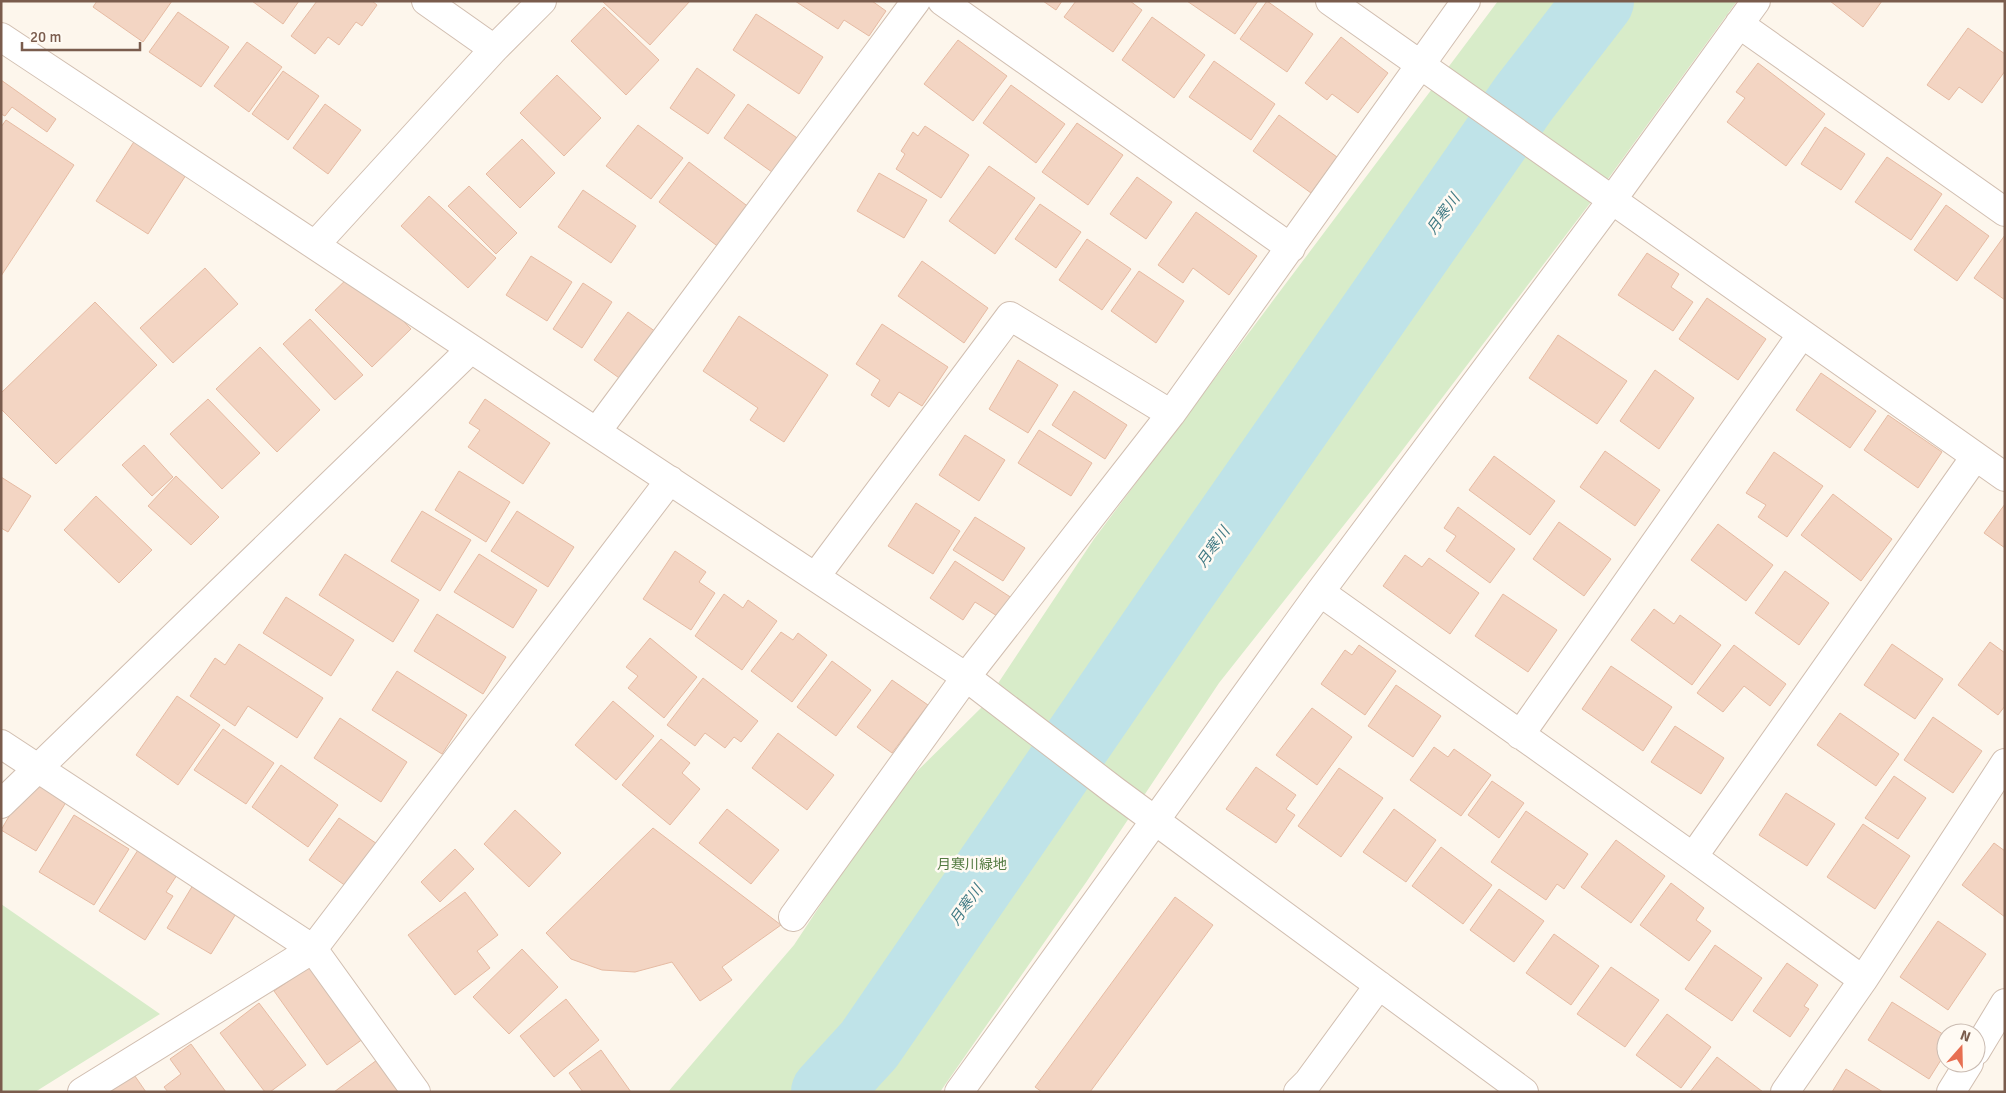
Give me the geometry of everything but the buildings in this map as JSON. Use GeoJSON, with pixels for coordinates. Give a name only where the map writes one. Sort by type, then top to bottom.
{"type":"FeatureCollection","features":[{"type":"Feature","properties":{"kind":"street"},"geometry":{"type":"LineString","coordinates":[[426,1],[494,49]]}},
{"type":"Feature","properties":{"kind":"street"},"geometry":{"type":"LineString","coordinates":[[315,245],[494,49],[542,1]]}},
{"type":"Feature","properties":{"kind":"street"},"geometry":{"type":"LineString","coordinates":[[597,431],[916,1]]}},
{"type":"Feature","properties":{"kind":"street"},"geometry":{"type":"LineString","coordinates":[[942,1],[1291,248]]}},
{"type":"Feature","properties":{"kind":"street"},"geometry":{"type":"LineString","coordinates":[[1330,1],[2005,478]]}},
{"type":"Feature","properties":{"kind":"street"},"geometry":{"type":"LineString","coordinates":[[794,917],[966,677],[1171,414],[1466,1]]}},
{"type":"Feature","properties":{"kind":"street"},"geometry":{"type":"LineString","coordinates":[[959,1092],[1320,592],[1612,200],[1756,1]]}},
{"type":"Feature","properties":{"kind":"street"},"geometry":{"type":"LineString","coordinates":[[1739,24],[2005,212]]}},
{"type":"Feature","properties":{"kind":"street"},"geometry":{"type":"LineString","coordinates":[[1,37],[966,677],[1115,792],[1524,1092]]}},
{"type":"Feature","properties":{"kind":"street"},"geometry":{"type":"LineString","coordinates":[[816,576],[1010,316],[1171,414]]}},
{"type":"Feature","properties":{"kind":"street"},"geometry":{"type":"LineString","coordinates":[[1520,735],[1802,334]]}},
{"type":"Feature","properties":{"kind":"street"},"geometry":{"type":"LineString","coordinates":[[1,804],[471,350]]}},
{"type":"Feature","properties":{"kind":"street"},"geometry":{"type":"LineString","coordinates":[[1693,857],[1976,456]]}},
{"type":"Feature","properties":{"kind":"street"},"geometry":{"type":"LineString","coordinates":[[82,1092],[314,948],[670,480]]}},
{"type":"Feature","properties":{"kind":"street"},"geometry":{"type":"LineString","coordinates":[[1320,592],[1863,980]]}},
{"type":"Feature","properties":{"kind":"street"},"geometry":{"type":"LineString","coordinates":[[1,744],[314,948],[416,1092]]}},
{"type":"Feature","properties":{"kind":"street"},"geometry":{"type":"LineString","coordinates":[[1785,1092],[1863,980],[2005,763]]}},
{"type":"Feature","properties":{"kind":"street"},"geometry":{"type":"LineString","coordinates":[[1298,1092],[1308,1082],[1379,985]]}},
{"type":"Feature","properties":{"kind":"street"},"geometry":{"type":"LineString","coordinates":[[1986,1035],[2005,1004]]}},
{"type":"Feature","properties":{"kind":"street"},"geometry":{"type":"LineString","coordinates":[[1951,1092],[1963,1073]]}},
{"type":"Feature","properties":{"kind":"green space","name":"月寒川緑地"},"geometry":{"type":"Polygon","coordinates":[[[1498,1],[1737,1],[1597,194],[1382,477],[1219,683],[1087,881],[940,1092],[668,1092],[794,945],[893,795],[983,706],[1094,539],[1498,1]]]}},
{"type":"Feature","properties":{"kind":"green space"},"geometry":{"type":"Polygon","coordinates":[[[1,904],[160,1014],[35,1092],[1,1092],[1,904]]]}},
{"type":"Feature","properties":{"kind":"waterway","name":"月寒川"},"geometry":{"type":"LineString","coordinates":[[826,1092],[869,1045],[1180,592],[1524,98],[1599,1]]}}]}
